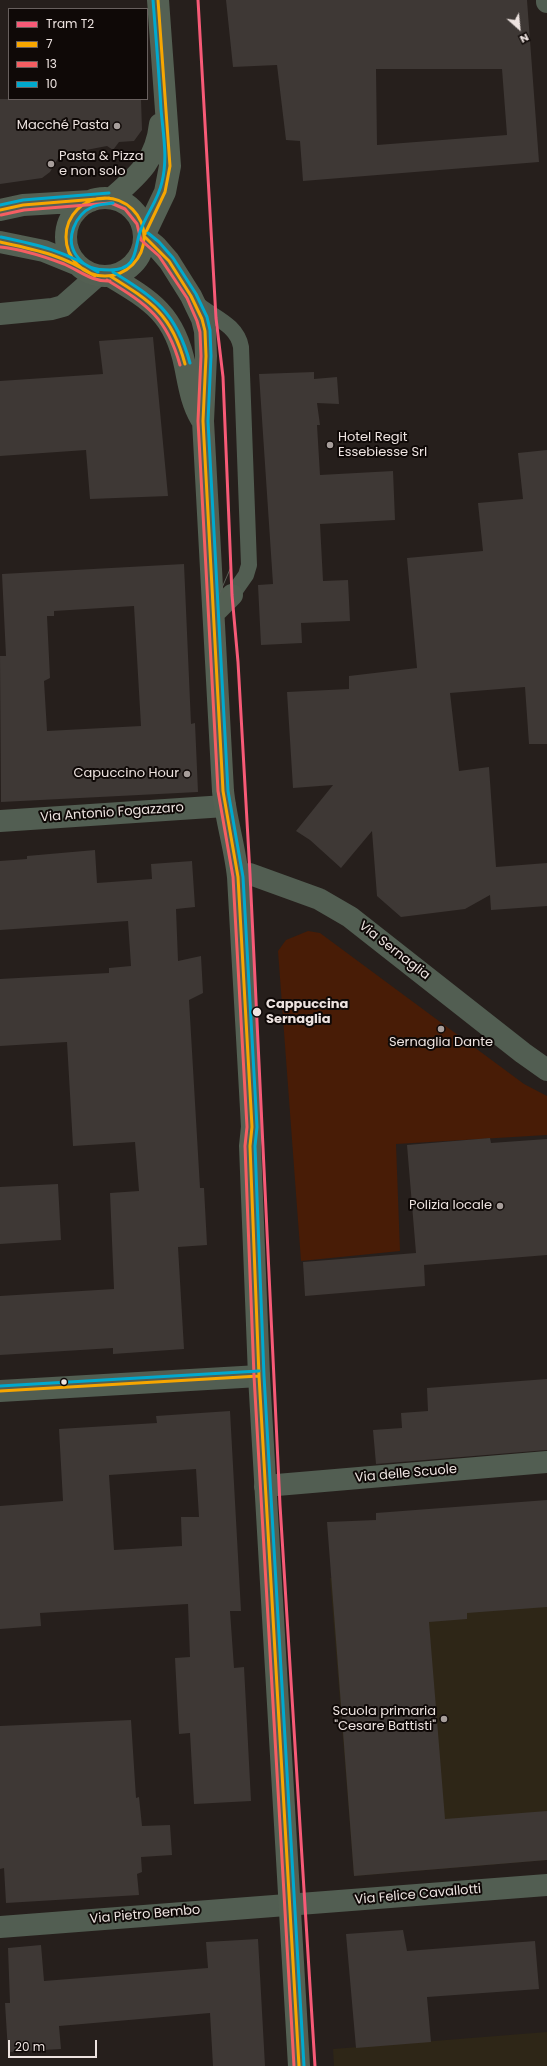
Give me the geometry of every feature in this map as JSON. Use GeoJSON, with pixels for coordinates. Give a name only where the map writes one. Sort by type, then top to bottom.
{"type":"FeatureCollection","features":[{"type":"Feature","properties":{"kind":"street"},"geometry":{"type":"LineString","coordinates":[[145,235],[161,203],[169,177],[170,156],[164,97],[158,0]]}},
{"type":"Feature","properties":{"kind":"street"},"geometry":{"type":"LineString","coordinates":[[164,97],[157,143],[142,172],[101,200],[78,209],[69,221],[66,229],[66,244],[72,258],[82,270],[103,276],[148,299],[167,320],[183,356],[190,396],[203,421]]}},
{"type":"Feature","properties":{"kind":"street"},"geometry":{"type":"LineString","coordinates":[[0,210],[23,205],[101,200],[132,208],[142,222],[145,235],[144,245],[138,260],[126,271],[103,276],[64,306],[59,308],[0,314]]}},
{"type":"Feature","properties":{"kind":"street"},"geometry":{"type":"LineString","coordinates":[[145,235],[163,253],[191,296],[202,319],[206,343],[203,421],[225,806],[235,849],[238,877],[252,1127],[250,1146],[259,1376],[299,2066]]}},
{"type":"Feature","properties":{"kind":"street"},"geometry":{"type":"LineString","coordinates":[[0,242],[44,251],[76,264]]}},
{"type":"Feature","properties":{"kind":"street"},"geometry":{"type":"LineString","coordinates":[[214,613],[232,595]]}},
{"type":"Feature","properties":{"kind":"street","name":"Via Antonio Fogazzaro"},"geometry":{"type":"LineString","coordinates":[[0,821],[225,806]]}},
{"type":"Feature","properties":{"kind":"street","name":"Via Sernaglia"},"geometry":{"type":"LineString","coordinates":[[235,849],[242,865],[250,874],[319,899],[350,917],[523,1053],[547,1070]]}},
{"type":"Feature","properties":{"kind":"street"},"geometry":{"type":"LineString","coordinates":[[0,1391],[259,1376]]}},
{"type":"Feature","properties":{"kind":"street","name":"Via delle Scuole"},"geometry":{"type":"LineString","coordinates":[[265,1486],[547,1462]]}},
{"type":"Feature","properties":{"kind":"street","name":"Via Felice Cavallotti"},"geometry":{"type":"LineString","coordinates":[[290,1904],[547,1885]]}},
{"type":"Feature","properties":{"kind":"street","name":"Via Pietro Bembo"},"geometry":{"type":"LineString","coordinates":[[0,1927],[290,1904]]}},
{"type":"Feature","properties":{"kind":"lane"},"geometry":{"type":"LineString","coordinates":[[191,296],[206,312],[232,328],[241,347],[249,565],[246,575],[232,595]]}},
{"type":"Feature","properties":{"kind":"shaded area"},"geometry":{"type":"Polygon","coordinates":[[[308,931],[320,933],[524,1084],[547,1096],[547,1135],[396,1144],[400,1251],[301,1261],[278,951],[286,940],[308,931]]]}},
{"type":"Feature","properties":{"kind":"shaded area","name":"Scuola primaria \"Cesare Battisti\""},"geometry":{"type":"Polygon","coordinates":[[[547,1560],[547,1860],[354,1876],[330,1578],[547,1560]]]}},
{"type":"Feature","properties":{"kind":"shaded area"},"geometry":{"type":"Polygon","coordinates":[[[547,2032],[547,2066],[334,2066],[333,2049],[547,2032]]]}},
{"type":"Feature","properties":{"kind":"building"},"geometry":{"type":"Polygon","coordinates":[[[226,0],[527,0],[539,162],[303,181],[300,141],[286,140],[277,65],[233,67],[226,0]],[[376,69],[377,145],[507,135],[502,69],[376,69]]]}},
{"type":"Feature","properties":{"kind":"building"},"geometry":{"type":"Polygon","coordinates":[[[0,99],[141,100],[142,130],[134,141],[119,142],[113,150],[107,146],[60,155],[50,172],[42,178],[0,184],[0,99]]]}},
{"type":"Feature","properties":{"kind":"building"},"geometry":{"type":"Polygon","coordinates":[[[153,337],[168,496],[90,499],[86,450],[0,456],[0,381],[103,374],[99,341],[153,337]]]}},
{"type":"Feature","properties":{"kind":"building"},"geometry":{"type":"Polygon","coordinates":[[[314,372],[314,379],[337,377],[339,404],[317,403],[320,425],[317,425],[320,475],[393,471],[395,520],[320,524],[323,581],[348,580],[350,621],[301,623],[302,643],[261,645],[258,585],[273,584],[259,374],[314,372]]]}},
{"type":"Feature","properties":{"kind":"building"},"geometry":{"type":"Polygon","coordinates":[[[547,450],[547,744],[529,744],[525,687],[450,693],[459,771],[489,767],[496,867],[547,863],[547,906],[491,910],[490,895],[465,909],[401,917],[377,896],[372,831],[341,868],[310,840],[296,831],[333,785],[293,788],[287,692],[349,689],[349,676],[417,668],[407,558],[483,551],[478,503],[523,499],[518,453],[547,450]]]}},
{"type":"Feature","properties":{"kind":"building"},"geometry":{"type":"Polygon","coordinates":[[[184,564],[191,724],[195,723],[198,792],[1,802],[0,656],[6,656],[2,574],[184,564]],[[134,606],[54,611],[54,616],[47,616],[50,678],[44,681],[47,731],[141,726],[134,606]]]}},
{"type":"Feature","properties":{"kind":"building"},"geometry":{"type":"Polygon","coordinates":[[[95,850],[97,883],[152,879],[151,864],[192,861],[195,907],[176,909],[178,961],[201,956],[203,993],[189,1000],[200,1188],[204,1188],[207,1245],[178,1247],[184,1349],[113,1354],[113,1348],[0,1355],[0,1296],[114,1289],[110,1193],[139,1191],[135,1142],[73,1146],[67,1042],[0,1046],[0,979],[109,973],[109,968],[131,966],[128,921],[0,930],[0,861],[27,859],[27,856],[95,850]]]}},
{"type":"Feature","properties":{"kind":"building"},"geometry":{"type":"Polygon","coordinates":[[[490,1138],[491,1143],[547,1139],[547,1255],[424,1265],[425,1286],[305,1296],[303,1262],[416,1253],[407,1145],[490,1138]]]}},
{"type":"Feature","properties":{"kind":"building"},"geometry":{"type":"Polygon","coordinates":[[[58,1184],[61,1240],[0,1244],[0,1187],[58,1184]]]}},
{"type":"Feature","properties":{"kind":"building"},"geometry":{"type":"Polygon","coordinates":[[[547,1379],[547,1450],[376,1464],[373,1430],[402,1428],[401,1413],[428,1411],[427,1388],[547,1379]]]}},
{"type":"Feature","properties":{"kind":"building"},"geometry":{"type":"Polygon","coordinates":[[[230,1411],[241,1611],[230,1611],[234,1668],[244,1667],[251,1801],[194,1804],[190,1733],[179,1734],[175,1658],[190,1657],[188,1604],[40,1613],[41,1626],[0,1629],[0,1506],[63,1501],[59,1429],[157,1423],[156,1416],[230,1411]],[[196,1469],[109,1475],[114,1550],[182,1546],[181,1517],[199,1517],[196,1469]]]}},
{"type":"Feature","properties":{"kind":"building","name":"Scuola primaria \"Cesare Battisti\""},"geometry":{"type":"Polygon","coordinates":[[[547,1500],[547,1607],[467,1613],[467,1619],[429,1622],[445,1819],[547,1811],[547,1860],[354,1876],[327,1522],[376,1520],[376,1513],[547,1500]]]}},
{"type":"Feature","properties":{"kind":"building"},"geometry":{"type":"Polygon","coordinates":[[[131,1720],[136,1798],[139,1797],[142,1826],[170,1825],[172,1855],[141,1857],[142,1872],[137,1874],[139,1895],[6,1903],[4,1868],[0,1869],[0,1726],[131,1720]]]}},
{"type":"Feature","properties":{"kind":"building"},"geometry":{"type":"Polygon","coordinates":[[[403,1930],[407,1951],[535,1941],[539,1989],[427,1997],[431,2042],[356,2048],[346,1934],[403,1930]]]}},
{"type":"Feature","properties":{"kind":"building"},"geometry":{"type":"Polygon","coordinates":[[[258,1939],[265,2066],[213,2066],[210,2013],[59,2026],[61,2049],[8,2052],[5,2003],[10,2003],[8,1948],[41,1945],[44,1981],[208,1968],[206,1942],[258,1939]]]}},
{"type":"Feature","properties":{"kind":"tram line","name":"T2"},"geometry":{"type":"LineString","coordinates":[[198,0],[216,318],[223,377],[232,595],[238,662],[250,874],[280,1505],[315,2066]]}},
{"type":"Feature","properties":{"kind":"tram line"},"geometry":{"type":"LineString","coordinates":[[216,608],[218,597],[231,567]]}},
{"type":"Feature","properties":{"kind":"transit line","name":"10"},"geometry":{"type":"LineString","coordinates":[[113,203],[97,205],[86,211],[77,221],[72,235],[71,242],[76,255],[83,263],[95,269],[119,269],[126,267],[130,263],[135,252],[140,232],[158,195],[164,173],[164,146],[153,0]]}},
{"type":"Feature","properties":{"kind":"transit line","name":"7"},"geometry":{"type":"LineString","coordinates":[[145,234],[165,192],[170,166],[158,0]]}},
{"type":"Feature","properties":{"kind":"transit line","name":"10"},"geometry":{"type":"LineString","coordinates":[[0,205],[23,200],[109,193]]}},
{"type":"Feature","properties":{"kind":"transit line","name":"7"},"geometry":{"type":"LineString","coordinates":[[97,198],[113,198],[127,204],[138,215],[144,229],[144,237],[144,245],[138,259],[127,270],[113,276],[97,276],[83,270],[72,259],[66,245],[66,229],[72,215],[83,204],[97,198]]}},
{"type":"Feature","properties":{"kind":"transit line","name":"7"},"geometry":{"type":"LineString","coordinates":[[0,210],[23,205],[109,198]]}},
{"type":"Feature","properties":{"kind":"transit line","name":"13"},"geometry":{"type":"LineString","coordinates":[[1,215],[24,210],[111,203],[125,209],[137,224],[141,240],[159,256],[187,298],[200,332],[201,356],[198,421],[218,791],[233,877],[247,1127],[245,1146],[254,1376],[294,2066]]}},
{"type":"Feature","properties":{"kind":"transit line","name":"10"},"geometry":{"type":"LineString","coordinates":[[148,233],[159,242],[173,258],[196,294],[207,317],[210,330],[211,356],[208,421],[228,791],[243,877],[257,1127],[255,1146],[264,1376],[304,2066]]}},
{"type":"Feature","properties":{"kind":"transit line","name":"10"},"geometry":{"type":"LineString","coordinates":[[1,237],[28,243],[63,254],[98,272]]}},
{"type":"Feature","properties":{"kind":"transit line","name":"7"},"geometry":{"type":"LineString","coordinates":[[145,237],[169,261],[191,296],[202,319],[205,331],[206,356],[203,421],[223,791],[238,877],[252,1127],[250,1146],[259,1376],[299,2066]]}},
{"type":"Feature","properties":{"kind":"transit line","name":"7"},"geometry":{"type":"LineString","coordinates":[[0,242],[61,258],[95,276]]}},
{"type":"Feature","properties":{"kind":"transit line","name":"13"},"geometry":{"type":"LineString","coordinates":[[0,247],[24,251],[64,264],[97,280],[110,281]]}},
{"type":"Feature","properties":{"kind":"transit line","name":"10"},"geometry":{"type":"LineString","coordinates":[[113,272],[141,290],[162,308],[178,331],[190,363]]}},
{"type":"Feature","properties":{"kind":"transit line","name":"7"},"geometry":{"type":"LineString","coordinates":[[110,276],[149,302],[167,321],[180,347],[185,364]]}},
{"type":"Feature","properties":{"kind":"transit line","name":"13"},"geometry":{"type":"LineString","coordinates":[[107,280],[134,297],[154,314],[169,335],[180,365]]}},
{"type":"Feature","properties":{"kind":"transit line","name":"10"},"geometry":{"type":"LineString","coordinates":[[0,1386],[259,1371]]}},
{"type":"Feature","properties":{"kind":"transit line","name":"7"},"geometry":{"type":"LineString","coordinates":[[0,1391],[259,1376]]}},
{"type":"Feature","properties":{"kind":"place","name":"Macché Pasta"},"geometry":{"type":"Point","coordinates":[117,126]}},
{"type":"Feature","properties":{"kind":"place","name":"Pasta & Pizza e non solo"},"geometry":{"type":"Point","coordinates":[51,164]}},
{"type":"Feature","properties":{"kind":"place","name":"Hotel Regit Essebiesse Srl"},"geometry":{"type":"Point","coordinates":[330,445]}},
{"type":"Feature","properties":{"kind":"place","name":"Capuccino Hour"},"geometry":{"type":"Point","coordinates":[187,774]}},
{"type":"Feature","properties":{"kind":"place","name":"Cappuccina Sernaglia"},"geometry":{"type":"Point","coordinates":[257,1012]}},
{"type":"Feature","properties":{"kind":"place","name":"Sernaglia Dante"},"geometry":{"type":"Point","coordinates":[441,1029]}},
{"type":"Feature","properties":{"kind":"place","name":"Polizia locale"},"geometry":{"type":"Point","coordinates":[500,1206]}},
{"type":"Feature","properties":{"kind":"place","name":"Scuola primaria \"Cesare Battisti\""},"geometry":{"type":"Point","coordinates":[444,1719]}}]}
